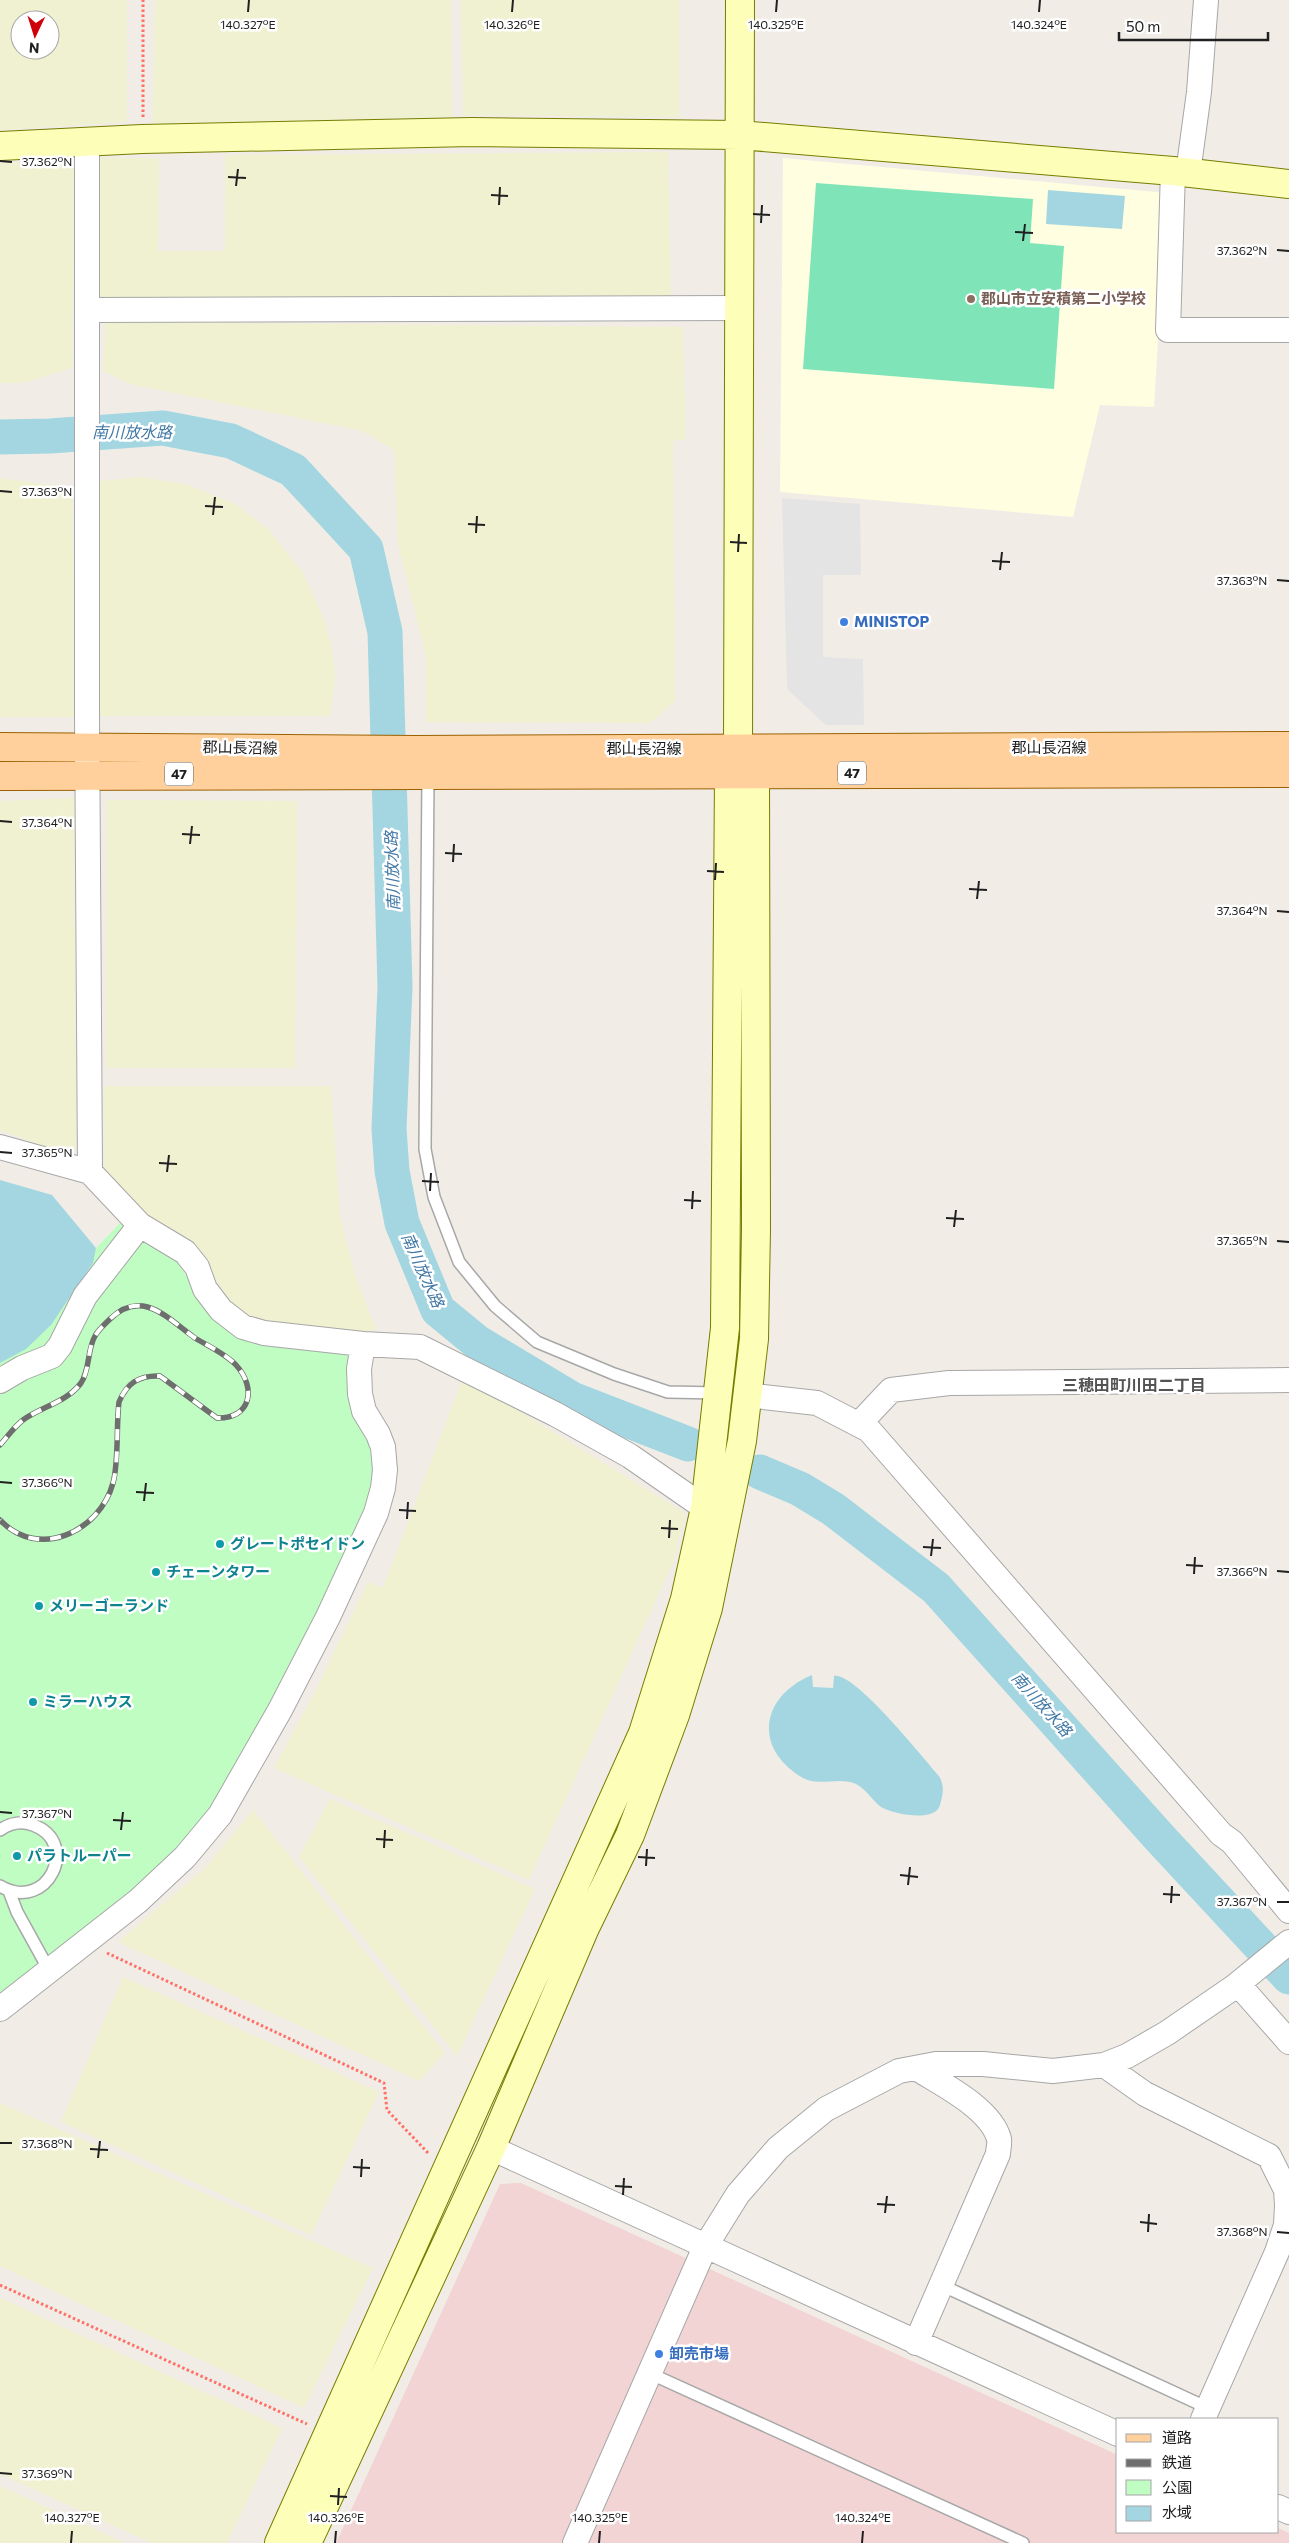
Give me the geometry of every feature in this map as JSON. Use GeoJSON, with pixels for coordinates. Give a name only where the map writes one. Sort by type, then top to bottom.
{"type":"FeatureCollection","features":[{"type":"Feature","properties":{"kind":"main road","name":"郡山長沼線"},"geometry":{"type":"LineString","coordinates":[[0,747],[87,746],[419,767],[740,765],[1289,773]]}},
{"type":"Feature","properties":{"kind":"main road","name":"郡山長沼線"},"geometry":{"type":"LineString","coordinates":[[740,765],[1289,746]]}},
{"type":"Feature","properties":{"kind":"main road","name":"郡山長沼線"},"geometry":{"type":"LineString","coordinates":[[0,776],[88,775],[359,762]]}},
{"type":"Feature","properties":{"kind":"street"},"geometry":{"type":"LineString","coordinates":[[307,2543],[491,2148],[584,1930],[630,1835],[675,1715],[708,1608],[733,1494],[742,1441],[754,1339],[756,1229],[740,765],[738,308],[740,0]]}},
{"type":"Feature","properties":{"kind":"street"},"geometry":{"type":"LineString","coordinates":[[1206,0],[1199,92],[1180,172],[1168,330],[1289,330]]}},
{"type":"Feature","properties":{"kind":"street"},"geometry":{"type":"LineString","coordinates":[[0,146],[142,139],[472,132],[739,135],[1180,172],[1289,184]]}},
{"type":"Feature","properties":{"kind":"street"},"geometry":{"type":"LineString","coordinates":[[87,141],[87,746],[90,1172]]}},
{"type":"Feature","properties":{"kind":"street"},"geometry":{"type":"LineString","coordinates":[[87,310],[738,308]]}},
{"type":"Feature","properties":{"kind":"street"},"geometry":{"type":"LineString","coordinates":[[279,2543],[643,1733],[685,1599],[707,1495],[716,1428],[725,1328],[728,1219],[726,977],[740,765]]}},
{"type":"Feature","properties":{"kind":"street"},"geometry":{"type":"LineString","coordinates":[[0,1147],[90,1172],[140,1225],[185,1252],[197,1267],[205,1289],[221,1310],[243,1327],[264,1333],[363,1344],[420,1347],[555,1414],[630,1456],[707,1495]]}},
{"type":"Feature","properties":{"kind":"street"},"geometry":{"type":"LineString","coordinates":[[0,1382],[22,1368],[52,1356],[60,1346],[85,1296],[140,1225]]}},
{"type":"Feature","properties":{"kind":"street"},"geometry":{"type":"LineString","coordinates":[[0,2009],[144,1895],[185,1857],[220,1815],[280,1710],[328,1617],[376,1513],[382,1488],[385,1470],[383,1447],[378,1434],[364,1411],[360,1394],[359,1369],[363,1344]]}},
{"type":"Feature","properties":{"kind":"street"},"geometry":{"type":"LineString","coordinates":[[859,1424],[891,1390],[948,1383],[1289,1380]]}},
{"type":"Feature","properties":{"kind":"street"},"geometry":{"type":"LineString","coordinates":[[746,1395],[817,1403],[869,1430],[1221,1834],[1232,1842],[1289,1911]]}},
{"type":"Feature","properties":{"kind":"street"},"geometry":{"type":"LineString","coordinates":[[575,2543],[705,2247],[738,2194],[778,2148],[826,2108],[899,2071],[936,2064],[983,2064],[1053,2071],[1104,2065],[1126,2056],[1167,2033],[1242,1980],[1289,1942]]}},
{"type":"Feature","properties":{"kind":"street"},"geometry":{"type":"LineString","coordinates":[[1242,1980],[1289,2042]]}},
{"type":"Feature","properties":{"kind":"street"},"geometry":{"type":"LineString","coordinates":[[1104,2065],[1146,2094],[1268,2156],[1286,2190],[1286,2225],[1277,2252],[1205,2414]]}},
{"type":"Feature","properties":{"kind":"street"},"geometry":{"type":"LineString","coordinates":[[916,2068],[966,2100],[987,2119],[999,2139],[998,2154],[916,2343]]}},
{"type":"Feature","properties":{"kind":"street"},"geometry":{"type":"LineString","coordinates":[[491,2148],[1116,2433]]}},
{"type":"Feature","properties":{"kind":"lane"},"geometry":{"type":"LineString","coordinates":[[419,767],[425,1149],[434,1197],[459,1262],[495,1306],[537,1342],[614,1374],[668,1392],[719,1393]]}},
{"type":"Feature","properties":{"kind":"lane"},"geometry":{"type":"LineString","coordinates":[[0,1830],[14,1823],[27,1823],[39,1827],[49,1836],[55,1847],[57,1860],[54,1873],[46,1883],[35,1890],[22,1893],[5,1888]]}},
{"type":"Feature","properties":{"kind":"lane"},"geometry":{"type":"LineString","coordinates":[[5,1888],[48,1970]]}},
{"type":"Feature","properties":{"kind":"lane"},"geometry":{"type":"LineString","coordinates":[[941,2285],[1205,2414]]}},
{"type":"Feature","properties":{"kind":"lane"},"geometry":{"type":"LineString","coordinates":[[649,2373],[1023,2543]]}},
{"type":"Feature","properties":{"kind":"path"},"geometry":{"type":"LineString","coordinates":[[142,139],[143,0]]}},
{"type":"Feature","properties":{"kind":"path"},"geometry":{"type":"LineString","coordinates":[[84,1942],[384,2083],[387,2110],[447,2172]]}},
{"type":"Feature","properties":{"kind":"path"},"geometry":{"type":"LineString","coordinates":[[0,2285],[329,2434]]}},
{"type":"Feature","properties":{"kind":"shaded area"},"geometry":{"type":"Polygon","coordinates":[[[0,0],[127,0],[127,122],[0,130],[0,0]]]}},
{"type":"Feature","properties":{"kind":"shaded area"},"geometry":{"type":"Polygon","coordinates":[[[155,0],[451,0],[452,117],[153,125],[155,0]]]}},
{"type":"Feature","properties":{"kind":"shaded area"},"geometry":{"type":"Polygon","coordinates":[[[461,0],[679,0],[679,117],[463,115],[461,0]]]}},
{"type":"Feature","properties":{"kind":"shaded area"},"geometry":{"type":"Polygon","coordinates":[[[668,152],[671,299],[94,299],[96,158],[159,158],[158,251],[225,251],[225,155],[668,152]]]}},
{"type":"Feature","properties":{"kind":"shaded area","name":"郡山市立安積第二小学校"},"geometry":{"type":"Polygon","coordinates":[[[783,158],[1167,193],[1154,407],[1100,405],[1073,517],[780,492],[783,158]]]}},
{"type":"Feature","properties":{"kind":"shaded area"},"geometry":{"type":"Polygon","coordinates":[[[75,161],[72,368],[23,383],[0,383],[0,163],[75,161]]]}},
{"type":"Feature","properties":{"kind":"shaded area"},"geometry":{"type":"Polygon","coordinates":[[[106,322],[683,327],[686,439],[673,441],[675,701],[650,723],[426,722],[426,656],[398,544],[394,450],[363,431],[130,384],[103,371],[106,322]]]}},
{"type":"Feature","properties":{"kind":"shaded area"},"geometry":{"type":"Polygon","coordinates":[[[142,477],[188,485],[235,504],[268,529],[303,573],[324,619],[333,654],[335,678],[330,716],[96,716],[99,481],[142,477]]]}},
{"type":"Feature","properties":{"kind":"shaded area"},"geometry":{"type":"Polygon","coordinates":[[[0,478],[72,488],[76,717],[0,717],[0,478]]]}},
{"type":"Feature","properties":{"kind":"shaded area"},"geometry":{"type":"Polygon","coordinates":[[[782,498],[860,504],[861,575],[823,575],[823,657],[863,659],[864,725],[826,725],[787,689],[782,498]]]}},
{"type":"Feature","properties":{"kind":"shaded area"},"geometry":{"type":"Polygon","coordinates":[[[74,798],[76,1149],[68,1155],[0,1130],[0,801],[74,798]]]}},
{"type":"Feature","properties":{"kind":"shaded area"},"geometry":{"type":"Polygon","coordinates":[[[106,800],[297,801],[295,1068],[106,1068],[106,800]]]}},
{"type":"Feature","properties":{"kind":"shaded area"},"geometry":{"type":"Polygon","coordinates":[[[104,1086],[331,1086],[340,1216],[355,1275],[376,1329],[368,1332],[266,1323],[244,1316],[229,1303],[202,1254],[153,1220],[121,1191],[104,1168],[104,1086]]]}},
{"type":"Feature","properties":{"kind":"shaded area"},"geometry":{"type":"Polygon","coordinates":[[[461,1383],[480,1387],[685,1513],[674,1560],[529,1880],[274,1768],[316,1690],[368,1582],[383,1588],[461,1383]]]}},
{"type":"Feature","properties":{"kind":"shaded area"},"geometry":{"type":"Polygon","coordinates":[[[330,1799],[535,1889],[457,2056],[299,1857],[330,1799]]]}},
{"type":"Feature","properties":{"kind":"shaded area"},"geometry":{"type":"Polygon","coordinates":[[[253,1810],[445,2053],[419,2081],[118,1942],[205,1868],[253,1810]]]}},
{"type":"Feature","properties":{"kind":"shaded area"},"geometry":{"type":"Polygon","coordinates":[[[123,1977],[379,2092],[311,2235],[61,2122],[123,1977]]]}},
{"type":"Feature","properties":{"kind":"shaded area"},"geometry":{"type":"Polygon","coordinates":[[[0,2103],[373,2268],[304,2408],[0,2266],[0,2103]]]}},
{"type":"Feature","properties":{"kind":"shaded area","name":"卸売市場"},"geometry":{"type":"Polygon","coordinates":[[[521,2183],[1116,2454],[1116,2533],[1279,2533],[1279,2528],[1289,2533],[1289,2543],[336,2543],[500,2184],[521,2183]]]}},
{"type":"Feature","properties":{"kind":"shaded area"},"geometry":{"type":"Polygon","coordinates":[[[0,2298],[282,2428],[227,2543],[152,2543],[0,2474],[0,2298]]]}},
{"type":"Feature","properties":{"kind":"shaded area"},"geometry":{"type":"Polygon","coordinates":[[[0,2486],[125,2543],[0,2543],[0,2486]]]}},
{"type":"Feature","properties":{"kind":"green space"},"geometry":{"type":"Polygon","coordinates":[[[816,183],[1033,199],[1030,243],[1064,246],[1054,389],[803,369],[816,183]]]}},
{"type":"Feature","properties":{"kind":"green space"},"geometry":{"type":"Polygon","coordinates":[[[121,1222],[169,1250],[205,1304],[350,1351],[378,1452],[371,1516],[214,1814],[174,1859],[0,2003],[0,1348],[121,1222]]]}},
{"type":"Feature","properties":{"kind":"water"},"geometry":{"type":"Polygon","coordinates":[[[1048,190],[1125,196],[1122,229],[1046,224],[1048,190]]]}},
{"type":"Feature","properties":{"kind":"water"},"geometry":{"type":"Polygon","coordinates":[[[0,1180],[52,1195],[96,1248],[93,1263],[51,1325],[26,1349],[0,1363],[0,1180]]]}},
{"type":"Feature","properties":{"kind":"water"},"geometry":{"type":"Polygon","coordinates":[[[812,1675],[813,1687],[833,1688],[834,1676],[844,1678],[857,1687],[888,1718],[939,1776],[943,1790],[937,1811],[930,1814],[913,1815],[887,1810],[881,1807],[856,1784],[843,1781],[809,1781],[787,1766],[776,1752],[770,1738],[769,1723],[773,1709],[782,1696],[795,1684],[812,1675]]]}},
{"type":"Feature","properties":{"kind":"waterway","name":"南川放水路"},"geometry":{"type":"LineString","coordinates":[[0,437],[50,436],[163,428],[231,441],[293,470],[366,549],[385,632],[395,987],[389,1129],[392,1171],[402,1223],[438,1310],[477,1342],[572,1399],[688,1444]]}},
{"type":"Feature","properties":{"kind":"waterway","name":"南川放水路"},"geometry":{"type":"LineString","coordinates":[[760,1472],[800,1489],[833,1509],[936,1588],[1159,1837],[1289,1977]]}},
{"type":"Feature","properties":{"kind":"railway"},"geometry":{"type":"LineString","coordinates":[[0,1445],[23,1420],[61,1400],[75,1390],[84,1378],[92,1342],[96,1334],[110,1319],[122,1310],[133,1306],[144,1306],[154,1309],[195,1338],[222,1354],[236,1365],[247,1383],[247,1400],[243,1408],[228,1417],[217,1418],[160,1376],[140,1379],[130,1385],[119,1402],[115,1474],[106,1500],[95,1515],[82,1527],[66,1535],[49,1539],[32,1538],[16,1532],[0,1520]]}},
{"type":"Feature","properties":{"kind":"place","name":"郡山市立安積第二小学校"},"geometry":{"type":"Point","coordinates":[971,299]}},
{"type":"Feature","properties":{"kind":"place","name":"MINISTOP"},"geometry":{"type":"Point","coordinates":[844,622]}},
{"type":"Feature","properties":{"kind":"place","name":"グレートポセイドン"},"geometry":{"type":"Point","coordinates":[220,1544]}},
{"type":"Feature","properties":{"kind":"place","name":"チェーンタワー"},"geometry":{"type":"Point","coordinates":[156,1572]}},
{"type":"Feature","properties":{"kind":"place","name":"メリーゴーランド"},"geometry":{"type":"Point","coordinates":[39,1606]}},
{"type":"Feature","properties":{"kind":"place","name":"ミラーハウス"},"geometry":{"type":"Point","coordinates":[33,1702]}},
{"type":"Feature","properties":{"kind":"place","name":"パラトルーパー"},"geometry":{"type":"Point","coordinates":[17,1856]}},
{"type":"Feature","properties":{"kind":"place","name":"卸売市場"},"geometry":{"type":"Point","coordinates":[659,2354]}},
{"type":"Feature","properties":{"kind":"district","name":"三穂田町川田二丁目"},"geometry":{"type":"Point","coordinates":[1134,1385]}}]}
